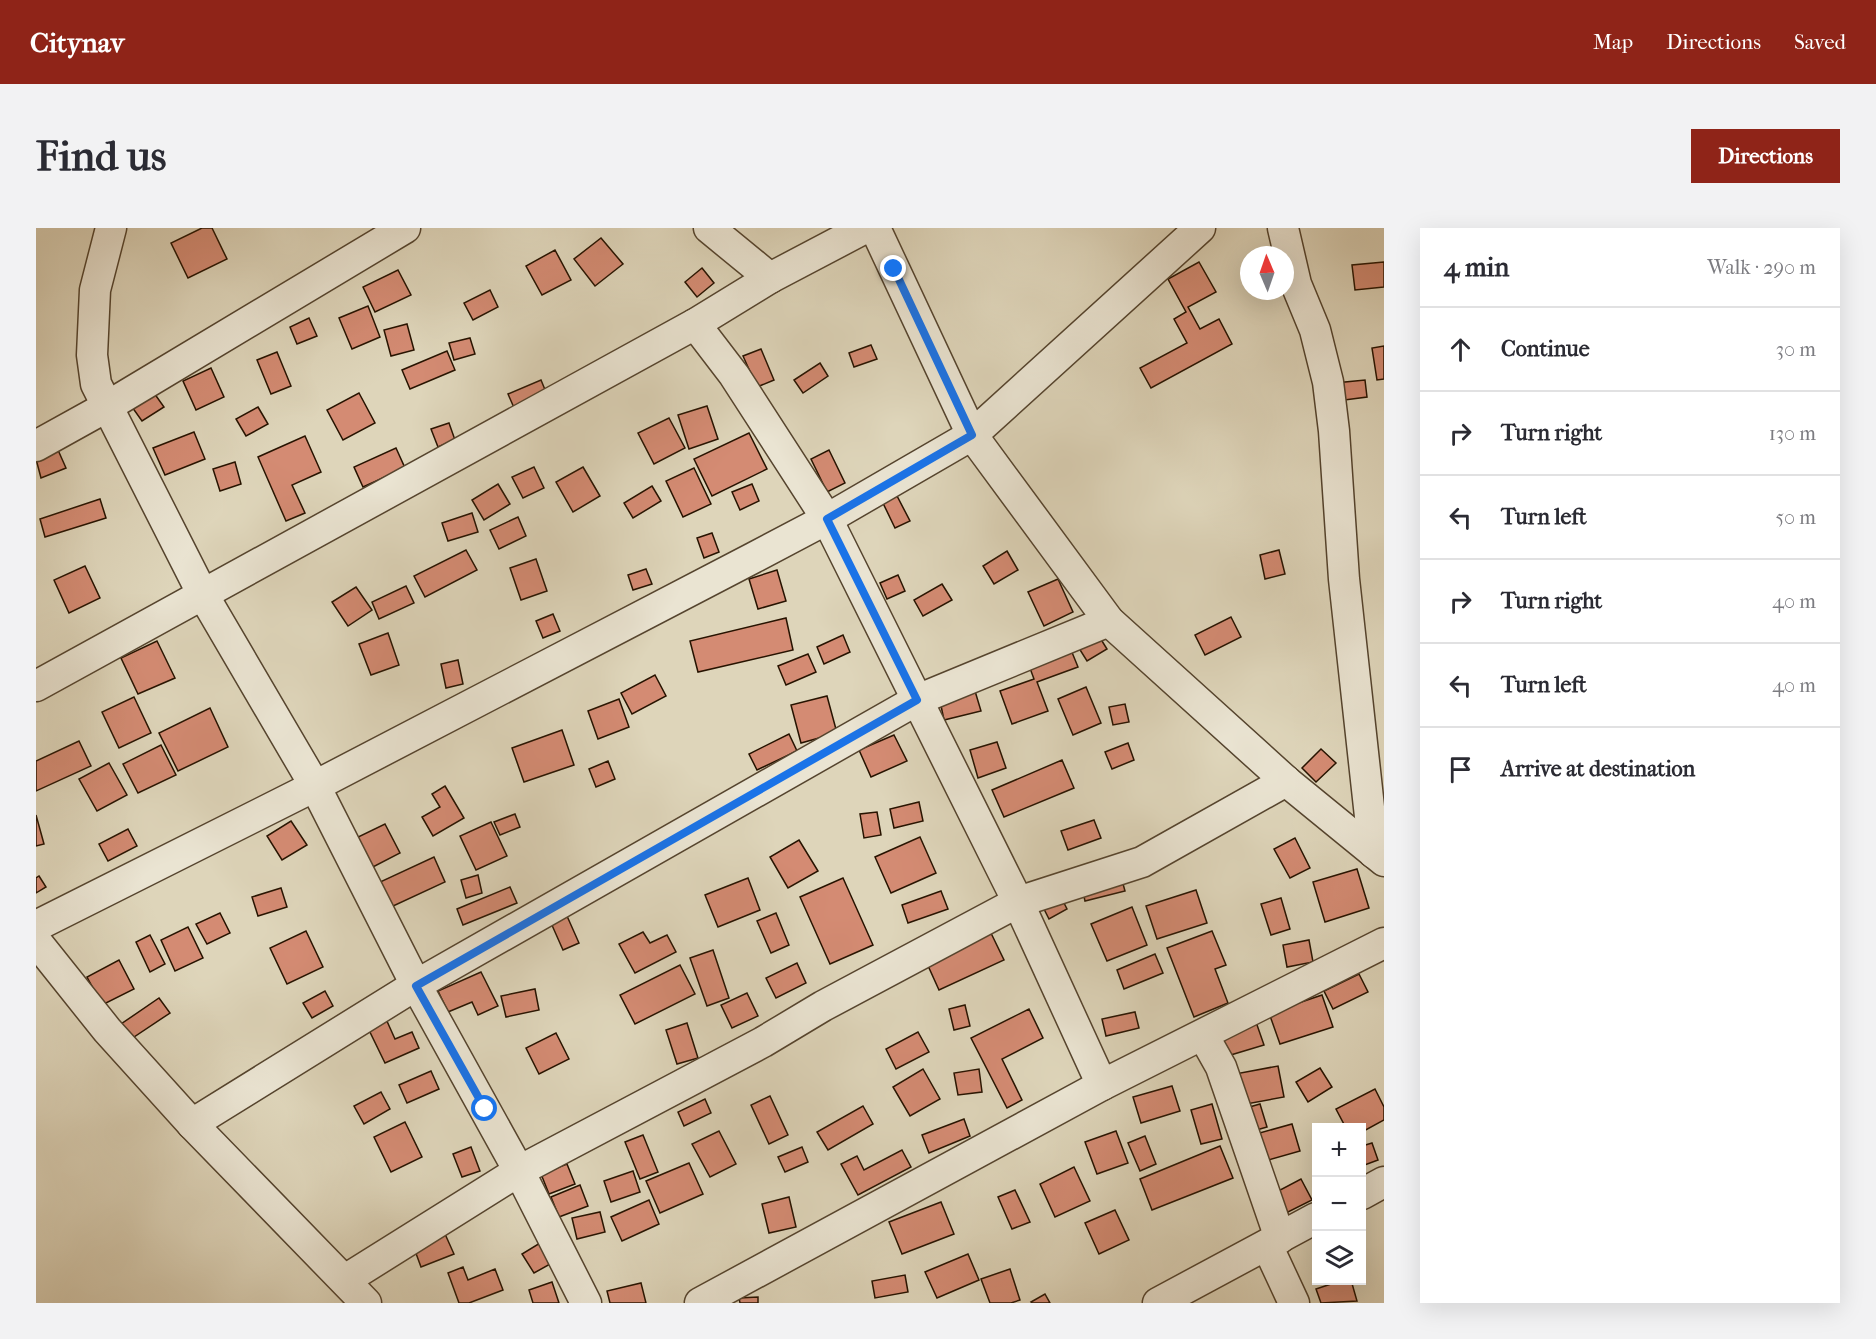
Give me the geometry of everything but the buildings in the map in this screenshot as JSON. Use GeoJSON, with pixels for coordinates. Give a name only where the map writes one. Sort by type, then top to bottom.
{"type":"FeatureCollection","features":[{"type":"Feature","properties":{"kind":"street"},"geometry":{"type":"LineString","coordinates":[[111,228],[95,290],[92,356],[96,384],[202,593],[315,786],[416,986],[519,1171],[586,1303]]}},
{"type":"Feature","properties":{"kind":"street"},"geometry":{"type":"LineString","coordinates":[[36,446],[108,406],[405,228]]}},
{"type":"Feature","properties":{"kind":"street"},"geometry":{"type":"LineString","coordinates":[[710,228],[770,278]]}},
{"type":"Feature","properties":{"kind":"street"},"geometry":{"type":"LineString","coordinates":[[36,686],[695,324],[770,278],[865,228]]}},
{"type":"Feature","properties":{"kind":"street"},"geometry":{"type":"LineString","coordinates":[[875,228],[972,435],[1109,621],[1286,781],[1379,857]]}},
{"type":"Feature","properties":{"kind":"street"},"geometry":{"type":"LineString","coordinates":[[36,926],[315,786],[827,519],[972,435],[1200,228]]}},
{"type":"Feature","properties":{"kind":"street"},"geometry":{"type":"LineString","coordinates":[[1283,228],[1296,284],[1315,330],[1328,382],[1334,430],[1344,579],[1379,857]]}},
{"type":"Feature","properties":{"kind":"street"},"geometry":{"type":"LineString","coordinates":[[695,324],[734,375],[827,519],[1018,902],[1102,1085]]}},
{"type":"Feature","properties":{"kind":"street"},"geometry":{"type":"LineString","coordinates":[[192,1124],[416,986],[917,700],[1109,621]]}},
{"type":"Feature","properties":{"kind":"street"},"geometry":{"type":"LineString","coordinates":[[345,1280],[519,1171],[763,1042],[823,1006],[1018,902],[1104,873],[1134,866],[1286,781]]}},
{"type":"Feature","properties":{"kind":"street"},"geometry":{"type":"LineString","coordinates":[[36,941],[107,1030],[192,1124],[366,1303]]}},
{"type":"Feature","properties":{"kind":"street"},"geometry":{"type":"LineString","coordinates":[[700,1303],[1102,1085],[1384,943]]}},
{"type":"Feature","properties":{"kind":"street"},"geometry":{"type":"LineString","coordinates":[[1203,1035],[1221,1067],[1294,1303]]}},
{"type":"Feature","properties":{"kind":"street"},"geometry":{"type":"LineString","coordinates":[[1366,1192],[1384,1182]]}},
{"type":"Feature","properties":{"kind":"street"},"geometry":{"type":"LineString","coordinates":[[1158,1303],[1312,1221]]}},
{"type":"Feature","properties":{"kind":"route"},"geometry":{"type":"LineString","coordinates":[[485,1109],[416,986],[917,700],[827,519],[972,435],[894,269]]}}]}
